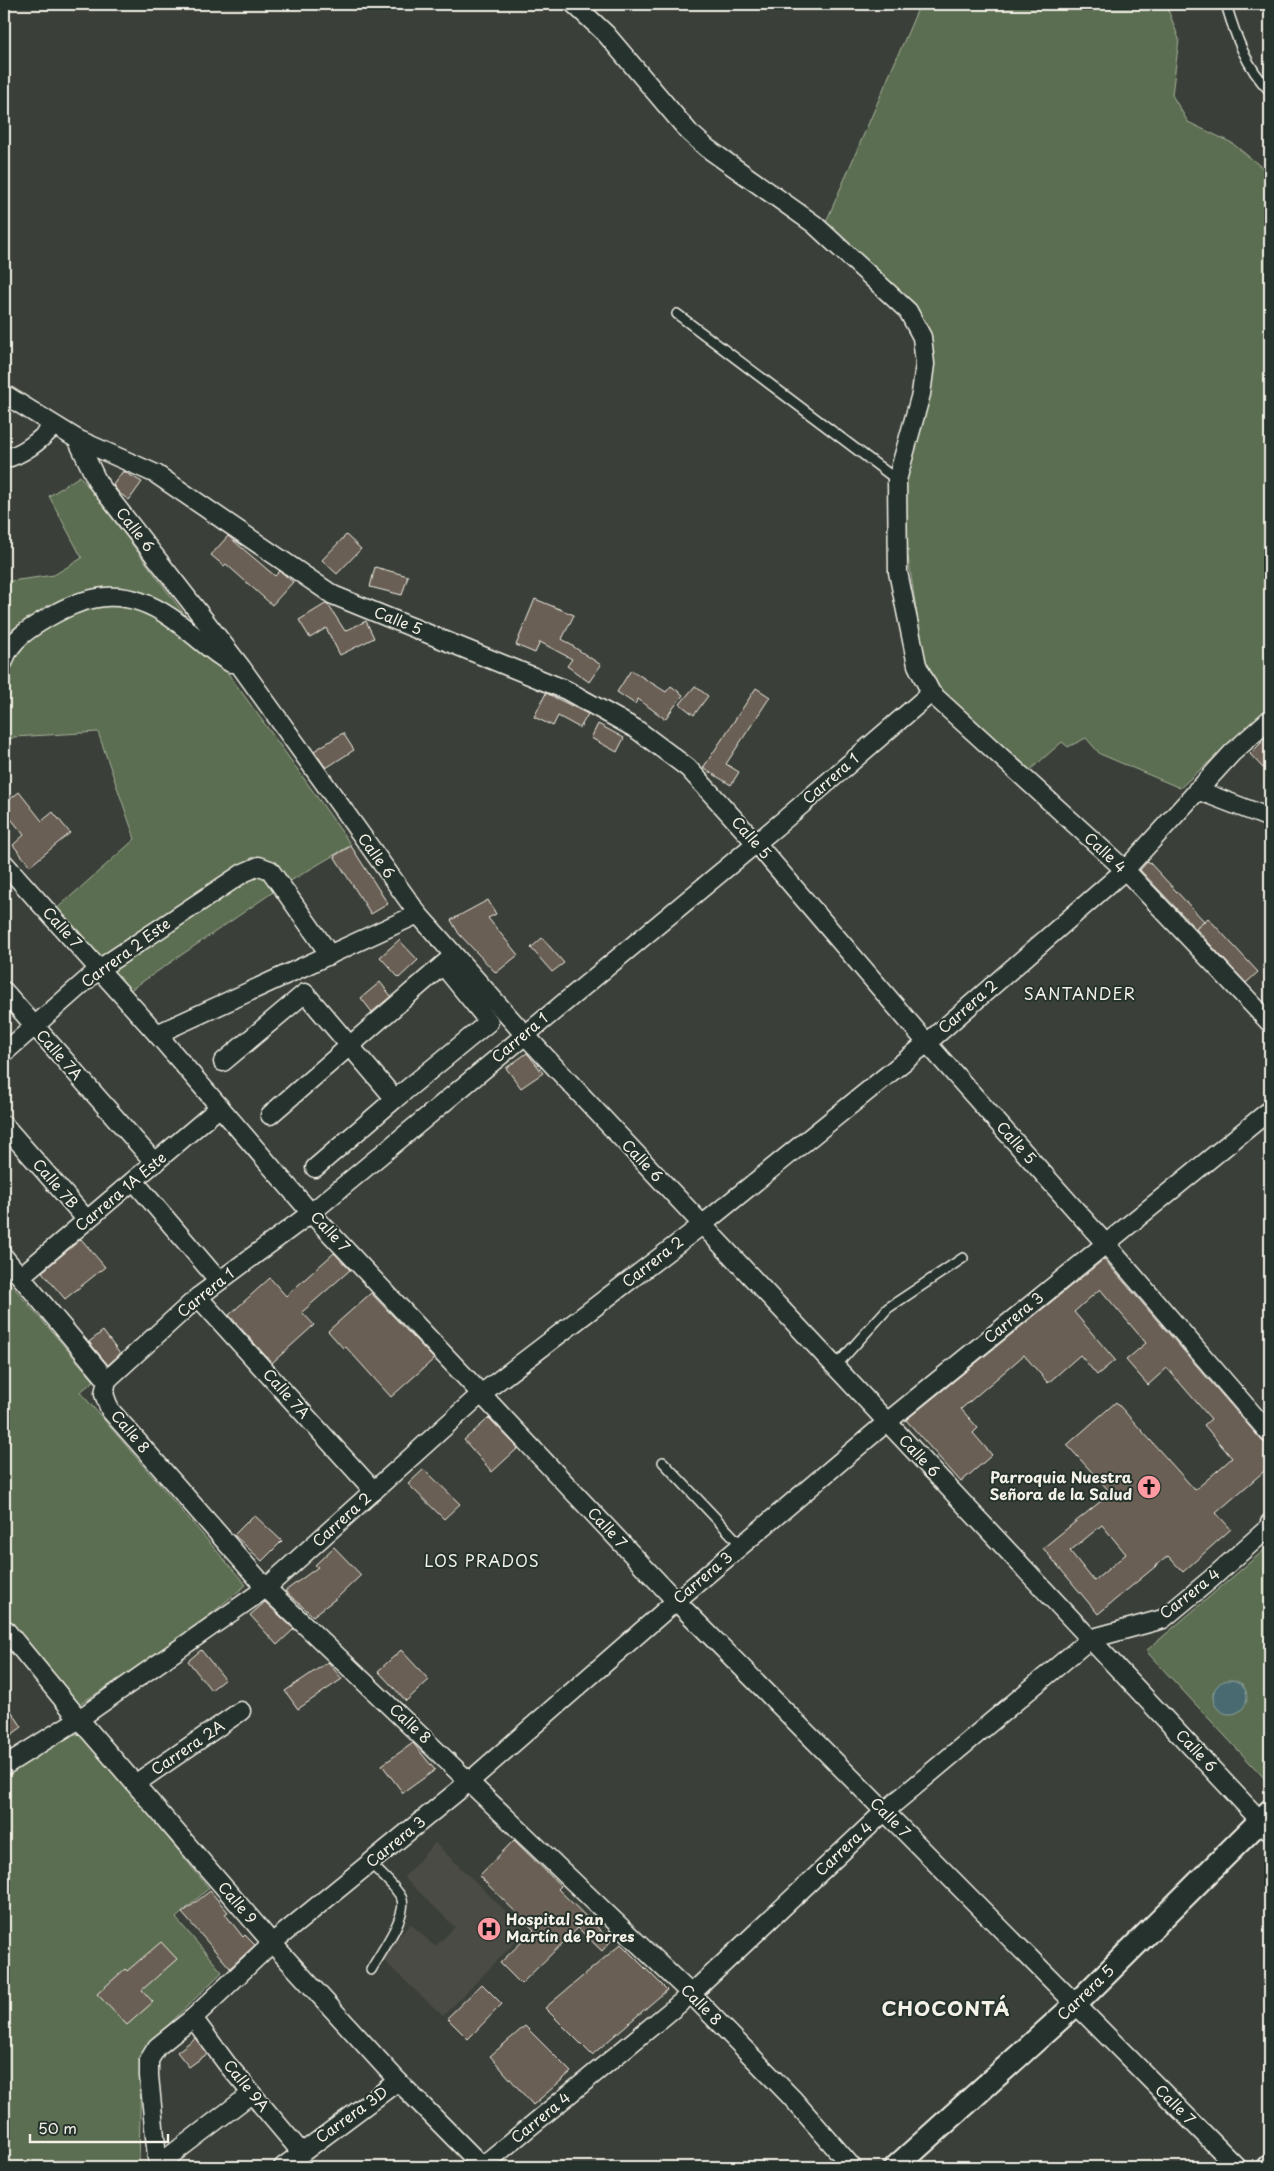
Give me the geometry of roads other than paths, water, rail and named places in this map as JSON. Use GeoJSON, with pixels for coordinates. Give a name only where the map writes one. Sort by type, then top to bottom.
{"type":"FeatureCollection","features":[{"type":"Feature","properties":{"kind":"street"},"geometry":{"type":"LineString","coordinates":[[574,4],[606,34],[689,132],[707,148],[814,224],[908,312],[922,338],[925,364],[921,394],[897,480],[898,572],[918,665],[931,693]]}},
{"type":"Feature","properties":{"kind":"street","name":"Calle 5"},"geometry":{"type":"LineString","coordinates":[[4,394],[78,439],[156,474],[333,595],[566,690],[636,729],[688,768],[756,842],[927,1043],[1105,1243],[1270,1434]]}},
{"type":"Feature","properties":{"kind":"street"},"geometry":{"type":"LineString","coordinates":[[4,460],[35,445],[54,426]]}},
{"type":"Feature","properties":{"kind":"street","name":"Calle 6"},"geometry":{"type":"LineString","coordinates":[[78,439],[98,483],[241,668],[449,960],[524,1034],[1090,1639],[1267,1820]]}},
{"type":"Feature","properties":{"kind":"street"},"geometry":{"type":"LineString","coordinates":[[4,661],[7,650],[26,631],[57,612],[86,600],[116,595],[143,602],[170,616],[220,657],[241,668]]}},
{"type":"Feature","properties":{"kind":"street","name":"Carrera 1"},"geometry":{"type":"LineString","coordinates":[[107,1380],[198,1297],[311,1212],[756,842],[931,693]]}},
{"type":"Feature","properties":{"kind":"street","name":"Calle 4"},"geometry":{"type":"LineString","coordinates":[[931,693],[1125,870],[1270,1023]]}},
{"type":"Feature","properties":{"kind":"street","name":"Carrera 2"},"geometry":{"type":"LineString","coordinates":[[4,1766],[79,1719],[266,1588],[481,1394],[702,1224],[927,1043],[1125,870],[1232,753],[1270,718]]}},
{"type":"Feature","properties":{"kind":"street"},"geometry":{"type":"LineString","coordinates":[[1197,790],[1270,818]]}},
{"type":"Feature","properties":{"kind":"street","name":"Calle 7"},"geometry":{"type":"LineString","coordinates":[[4,863],[157,1034],[311,1212],[676,1601],[1237,2167]]}},
{"type":"Feature","properties":{"kind":"street","name":"Carrera 2 Este"},"geometry":{"type":"LineString","coordinates":[[4,1053],[99,969],[243,872],[259,866],[270,870],[330,955]]}},
{"type":"Feature","properties":{"kind":"street"},"geometry":{"type":"LineString","coordinates":[[157,1034],[418,914]]}},
{"type":"Feature","properties":{"kind":"street"},"geometry":{"type":"LineString","coordinates":[[270,1115],[449,960],[489,1022],[314,1168]]}},
{"type":"Feature","properties":{"kind":"street","name":"Calle 7A"},"geometry":{"type":"LineString","coordinates":[[4,992],[154,1163]]}},
{"type":"Feature","properties":{"kind":"street"},"geometry":{"type":"LineString","coordinates":[[222,1062],[305,993],[395,1099]]}},
{"type":"Feature","properties":{"kind":"street","name":"Carrera 1A Este"},"geometry":{"type":"LineString","coordinates":[[21,1276],[220,1107]]}},
{"type":"Feature","properties":{"kind":"street","name":"Carrera 3"},"geometry":{"type":"LineString","coordinates":[[158,2166],[149,2076],[149,2060],[157,2047],[193,2018],[272,1943],[470,1781],[676,1601],[887,1422],[1270,1110]]}},
{"type":"Feature","properties":{"kind":"street","name":"Calle 7B"},"geometry":{"type":"LineString","coordinates":[[4,1125],[87,1220]]}},
{"type":"Feature","properties":{"kind":"street"},"geometry":{"type":"LineString","coordinates":[[134,1181],[219,1281]]}},
{"type":"Feature","properties":{"kind":"street"},"geometry":{"type":"LineString","coordinates":[[4,1257],[107,1380]]}},
{"type":"Feature","properties":{"kind":"street","name":"Calle 7A"},"geometry":{"type":"LineString","coordinates":[[198,1297],[374,1491]]}},
{"type":"Feature","properties":{"kind":"street","name":"Calle 8"},"geometry":{"type":"LineString","coordinates":[[107,1380],[104,1394],[110,1410],[266,1588],[691,1994],[792,2098],[852,2167]]}},
{"type":"Feature","properties":{"kind":"street","name":"Carrera 4"},"geometry":{"type":"LineString","coordinates":[[482,2167],[691,1994],[884,1812],[1090,1639],[1163,1618],[1211,1579],[1268,1528],[1270,1523]]}},
{"type":"Feature","properties":{"kind":"street","name":"Calle 9"},"geometry":{"type":"LineString","coordinates":[[4,1628],[79,1719],[272,1943],[398,2081],[482,2167]]}},
{"type":"Feature","properties":{"kind":"street","name":"Carrera 2A"},"geometry":{"type":"LineString","coordinates":[[135,1784],[242,1711]]}},
{"type":"Feature","properties":{"kind":"street","name":"Carrera 5"},"geometry":{"type":"LineString","coordinates":[[896,2167],[1075,2005],[1267,1820]]}},
{"type":"Feature","properties":{"kind":"street","name":"Calle 9A"},"geometry":{"type":"LineString","coordinates":[[193,2018],[252,2094],[301,2152]]}},
{"type":"Feature","properties":{"kind":"street","name":"Carrera 3D"},"geometry":{"type":"LineString","coordinates":[[283,2167],[398,2081]]}},
{"type":"Feature","properties":{"kind":"street"},"geometry":{"type":"LineString","coordinates":[[158,2166],[252,2094]]}},
{"type":"Feature","properties":{"kind":"lane"},"geometry":{"type":"LineString","coordinates":[[1226,4],[1236,38],[1249,64],[1270,90]]}},
{"type":"Feature","properties":{"kind":"lane"},"geometry":{"type":"LineString","coordinates":[[677,314],[897,480]]}},
{"type":"Feature","properties":{"kind":"lane"},"geometry":{"type":"LineString","coordinates":[[835,1367],[888,1308],[963,1258]]}},
{"type":"Feature","properties":{"kind":"lane"},"geometry":{"type":"LineString","coordinates":[[663,1462],[742,1546]]}},
{"type":"Feature","properties":{"kind":"lane"},"geometry":{"type":"LineString","coordinates":[[370,1863],[402,1898],[403,1907],[400,1918],[370,1970]]}},
{"type":"Feature","properties":{"kind":"water"},"geometry":{"type":"Polygon","coordinates":[[[1230,1680],[1237,1681],[1242,1685],[1246,1690],[1246,1704],[1242,1709],[1237,1713],[1230,1714],[1223,1713],[1218,1709],[1214,1704],[1213,1697],[1214,1690],[1218,1685],[1223,1681],[1230,1680]]]}},
{"type":"Feature","properties":{"kind":"place","name":"Parroquia Nuestra Señora de la Salud"},"geometry":{"type":"Point","coordinates":[1149,1487]}},
{"type":"Feature","properties":{"kind":"place","name":"Hospital San Martín de Porres"},"geometry":{"type":"Point","coordinates":[489,1929]}},
{"type":"Feature","properties":{"kind":"district","name":"SANTANDER"},"geometry":{"type":"Point","coordinates":[1080,994]}},
{"type":"Feature","properties":{"kind":"district","name":"LOS PRADOS"},"geometry":{"type":"Point","coordinates":[482,1561]}},
{"type":"Feature","properties":{"kind":"district","name":"CHOCONTÁ"},"geometry":{"type":"Point","coordinates":[946,2009]}}]}
